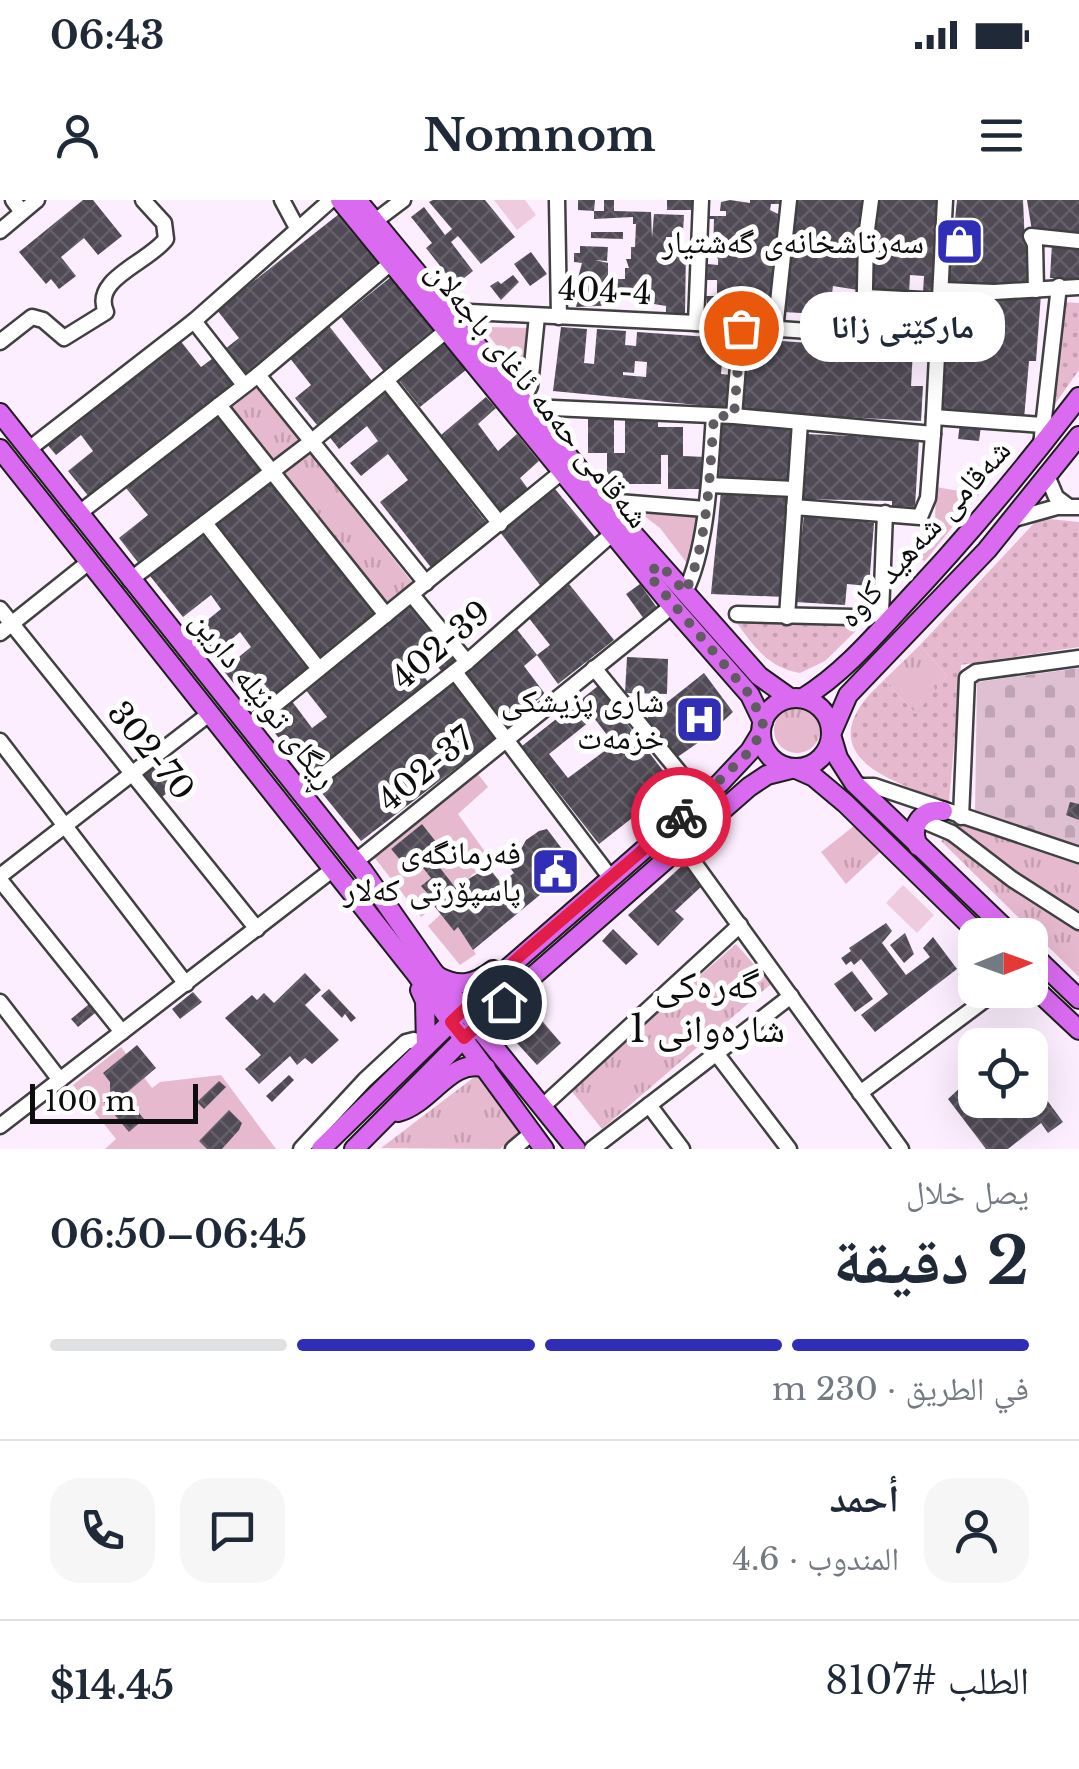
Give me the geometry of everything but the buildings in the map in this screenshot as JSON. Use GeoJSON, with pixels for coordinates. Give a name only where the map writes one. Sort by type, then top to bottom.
{"type":"FeatureCollection","features":[{"type":"Feature","properties":{"kind":"main road","name":"شەقامی حەمە ئاغای باجەلان"},"geometry":{"type":"LineString","coordinates":[[340,200],[613,533],[654,569]]}},
{"type":"Feature","properties":{"kind":"main road","name":"شەقامی حەمە ئاغای باجەلان"},"geometry":{"type":"LineString","coordinates":[[358,200],[606,501],[750,695],[762,727]]}},
{"type":"Feature","properties":{"kind":"main road","name":"شەقامی شەهید کاوە"},"geometry":{"type":"LineString","coordinates":[[796,698],[834,676],[884,618],[979,522],[1079,397]]}},
{"type":"Feature","properties":{"kind":"main road","name":"ڕیگای تونێلە دارین"},"geometry":{"type":"LineString","coordinates":[[0,413],[355,862],[439,977],[458,1016]]}},
{"type":"Feature","properties":{"kind":"main road","name":"شەقامی شەهید کاوە"},"geometry":{"type":"LineString","coordinates":[[832,735],[848,695],[953,588],[1079,436]]}},
{"type":"Feature","properties":{"kind":"main road"},"geometry":{"type":"LineString","coordinates":[[0,448],[407,963],[538,1100]]}},
{"type":"Feature","properties":{"kind":"main road","name":"شەقامی حەمە ئاغای باجەلان"},"geometry":{"type":"LineString","coordinates":[[678,599],[759,676],[796,698]]}},
{"type":"Feature","properties":{"kind":"main road"},"geometry":{"type":"LineString","coordinates":[[321,1149],[520,956],[702,800],[750,751],[774,706],[796,698],[823,710],[842,765],[857,786],[994,918]]}},
{"type":"Feature","properties":{"kind":"main road"},"geometry":{"type":"LineString","coordinates":[[762,727],[766,752],[781,766],[814,777],[845,803],[963,918]]}},
{"type":"Feature","properties":{"kind":"main road"},"geometry":{"type":"LineString","coordinates":[[364,1146],[470,1031],[758,780],[816,764],[824,757],[832,735]]}},
{"type":"Feature","properties":{"kind":"main road"},"geometry":{"type":"LineString","coordinates":[[918,846],[914,832],[919,819],[934,810],[952,814]]}},
{"type":"Feature","properties":{"kind":"main road"},"geometry":{"type":"LineString","coordinates":[[439,977],[470,984],[520,956]]}},
{"type":"Feature","properties":{"kind":"main road"},"geometry":{"type":"LineString","coordinates":[[407,963],[408,974],[425,1001],[426,1046]]}},
{"type":"Feature","properties":{"kind":"main road"},"geometry":{"type":"LineString","coordinates":[[1048,969],[1079,999]]}},
{"type":"Feature","properties":{"kind":"main road"},"geometry":{"type":"LineString","coordinates":[[1048,1001],[1079,1030]]}},
{"type":"Feature","properties":{"kind":"main road"},"geometry":{"type":"LineString","coordinates":[[504,1002],[491,1022],[491,1034],[576,1149]]}},
{"type":"Feature","properties":{"kind":"main road"},"geometry":{"type":"LineString","coordinates":[[470,1031],[486,1068],[544,1149]]}},
{"type":"Feature","properties":{"kind":"main road"},"geometry":{"type":"LineString","coordinates":[[393,1113],[415,1106],[462,1067],[486,1068]]}},
{"type":"Feature","properties":{"kind":"street"},"geometry":{"type":"LineString","coordinates":[[0,231],[18,206],[37,200]]}},
{"type":"Feature","properties":{"kind":"street"},"geometry":{"type":"LineString","coordinates":[[0,342],[32,317],[43,320],[64,338],[106,312],[102,297],[105,287],[166,239],[164,223],[143,200]]}},
{"type":"Feature","properties":{"kind":"street"},"geometry":{"type":"LineString","coordinates":[[282,200],[298,228]]}},
{"type":"Feature","properties":{"kind":"street"},"geometry":{"type":"LineString","coordinates":[[29,449],[194,322],[331,200]]}},
{"type":"Feature","properties":{"kind":"street"},"geometry":{"type":"LineString","coordinates":[[375,222],[402,200]]}},
{"type":"Feature","properties":{"kind":"street"},"geometry":{"type":"LineString","coordinates":[[557,200],[560,317]]}},
{"type":"Feature","properties":{"kind":"street"},"geometry":{"type":"LineString","coordinates":[[696,323],[701,200]]}},
{"type":"Feature","properties":{"kind":"street"},"geometry":{"type":"LineString","coordinates":[[776,330],[788,200]]}},
{"type":"Feature","properties":{"kind":"street"},"geometry":{"type":"LineString","coordinates":[[864,338],[866,237],[871,200]]}},
{"type":"Feature","properties":{"kind":"street"},"geometry":{"type":"LineString","coordinates":[[794,507],[920,517],[928,498],[945,200]]}},
{"type":"Feature","properties":{"kind":"street"},"geometry":{"type":"LineString","coordinates":[[1036,290],[1035,244],[1030,236],[1079,241]]}},
{"type":"Feature","properties":{"kind":"street"},"geometry":{"type":"LineString","coordinates":[[78,514],[258,376],[390,263]]}},
{"type":"Feature","properties":{"kind":"street"},"geometry":{"type":"LineString","coordinates":[[1041,445],[1059,286]]}},
{"type":"Feature","properties":{"kind":"street"},"geometry":{"type":"LineString","coordinates":[[866,297],[1079,288]]}},
{"type":"Feature","properties":{"kind":"street"},"geometry":{"type":"LineString","coordinates":[[865,319],[891,298]]}},
{"type":"Feature","properties":{"kind":"street","name":"404-4"},"geometry":{"type":"LineString","coordinates":[[450,311],[937,340]]}},
{"type":"Feature","properties":{"kind":"street"},"geometry":{"type":"LineString","coordinates":[[537,316],[526,403],[933,434]]}},
{"type":"Feature","properties":{"kind":"street"},"geometry":{"type":"LineString","coordinates":[[194,322],[244,385]]}},
{"type":"Feature","properties":{"kind":"street"},"geometry":{"type":"LineString","coordinates":[[734,416],[741,328]]}},
{"type":"Feature","properties":{"kind":"street"},"geometry":{"type":"LineString","coordinates":[[130,580],[312,441],[446,331]]}},
{"type":"Feature","properties":{"kind":"street"},"geometry":{"type":"LineString","coordinates":[[258,376],[426,583]]}},
{"type":"Feature","properties":{"kind":"street"},"geometry":{"type":"LineString","coordinates":[[386,381],[500,524]]}},
{"type":"Feature","properties":{"kind":"street"},"geometry":{"type":"LineString","coordinates":[[220,404],[386,616]]}},
{"type":"Feature","properties":{"kind":"street"},"geometry":{"type":"LineString","coordinates":[[678,599],[695,572],[709,485],[714,416]]}},
{"type":"Feature","properties":{"kind":"street"},"geometry":{"type":"LineString","coordinates":[[934,417],[1042,425]]}},
{"type":"Feature","properties":{"kind":"street"},"geometry":{"type":"LineString","coordinates":[[787,617],[800,422]]}},
{"type":"Feature","properties":{"kind":"street"},"geometry":{"type":"LineString","coordinates":[[249,726],[563,472]]}},
{"type":"Feature","properties":{"kind":"street"},"geometry":{"type":"LineString","coordinates":[[1048,478],[1056,497],[1073,506]]}},
{"type":"Feature","properties":{"kind":"street"},"geometry":{"type":"LineString","coordinates":[[709,485],[795,489]]}},
{"type":"Feature","properties":{"kind":"street"},"geometry":{"type":"LineString","coordinates":[[606,501],[705,509]]}},
{"type":"Feature","properties":{"kind":"street"},"geometry":{"type":"LineString","coordinates":[[1014,519],[1073,506]]}},
{"type":"Feature","properties":{"kind":"street"},"geometry":{"type":"LineString","coordinates":[[737,614],[884,618],[885,513]]}},
{"type":"Feature","properties":{"kind":"street"},"geometry":{"type":"LineString","coordinates":[[205,524],[319,669]]}},
{"type":"Feature","properties":{"kind":"street","name":"402-39"},"geometry":{"type":"LineString","coordinates":[[300,793],[467,662],[613,533]]}},
{"type":"Feature","properties":{"kind":"street"},"geometry":{"type":"LineString","coordinates":[[6,628],[89,562]]}},
{"type":"Feature","properties":{"kind":"street"},"geometry":{"type":"LineString","coordinates":[[412,595],[467,662]]}},
{"type":"Feature","properties":{"kind":"street","name":"402-37"},"geometry":{"type":"LineString","coordinates":[[355,862],[678,599]]}},
{"type":"Feature","properties":{"kind":"street","name":"302-70"},"geometry":{"type":"LineString","coordinates":[[0,609],[6,628],[134,774],[257,929]]}},
{"type":"Feature","properties":{"kind":"street"},"geometry":{"type":"LineString","coordinates":[[952,814],[967,678],[976,672],[1079,658]]}},
{"type":"Feature","properties":{"kind":"street"},"geometry":{"type":"LineString","coordinates":[[594,668],[702,800]]}},
{"type":"Feature","properties":{"kind":"street"},"geometry":{"type":"LineString","coordinates":[[454,672],[610,877]]}},
{"type":"Feature","properties":{"kind":"street"},"geometry":{"type":"LineString","coordinates":[[122,1032],[0,878],[209,714]]}},
{"type":"Feature","properties":{"kind":"street"},"geometry":{"type":"LineString","coordinates":[[0,741],[186,984]]}},
{"type":"Feature","properties":{"kind":"street"},"geometry":{"type":"LineString","coordinates":[[857,786],[874,786],[1079,855]]}},
{"type":"Feature","properties":{"kind":"street"},"geometry":{"type":"LineString","coordinates":[[919,819],[952,833],[1012,879],[1079,922]]}},
{"type":"Feature","properties":{"kind":"street"},"geometry":{"type":"LineString","coordinates":[[682,846],[860,1092],[895,1147]]}},
{"type":"Feature","properties":{"kind":"street"},"geometry":{"type":"LineString","coordinates":[[0,1126],[332,870]]}},
{"type":"Feature","properties":{"kind":"street"},"geometry":{"type":"LineString","coordinates":[[538,1100],[740,926]]}},
{"type":"Feature","properties":{"kind":"street"},"geometry":{"type":"LineString","coordinates":[[592,1149],[790,996]]}},
{"type":"Feature","properties":{"kind":"street"},"geometry":{"type":"LineString","coordinates":[[860,1092],[974,1008]]}},
{"type":"Feature","properties":{"kind":"street"},"geometry":{"type":"LineString","coordinates":[[3,1012],[60,1080]]}},
{"type":"Feature","properties":{"kind":"street"},"geometry":{"type":"LineString","coordinates":[[301,1149],[364,1080],[406,1042],[414,1040],[426,1046]]}},
{"type":"Feature","properties":{"kind":"street"},"geometry":{"type":"LineString","coordinates":[[716,1054],[789,1149]]}},
{"type":"Feature","properties":{"kind":"street"},"geometry":{"type":"LineString","coordinates":[[650,1105],[682,1149]]}},
{"type":"Feature","properties":{"kind":"street"},"geometry":{"type":"LineString","coordinates":[[513,1149],[532,1133]]}},
{"type":"Feature","properties":{"kind":"green space"},"geometry":{"type":"Polygon","coordinates":[[[1063,302],[1079,303],[1079,370],[1050,411],[1063,302]]]}},
{"type":"Feature","properties":{"kind":"green space"},"geometry":{"type":"Polygon","coordinates":[[[482,327],[527,328],[523,379],[482,327]]]}},
{"type":"Feature","properties":{"kind":"green space"},"geometry":{"type":"Polygon","coordinates":[[[257,387],[412,582],[386,603],[231,408],[257,387]]]}},
{"type":"Feature","properties":{"kind":"green space"},"geometry":{"type":"Polygon","coordinates":[[[965,480],[983,489],[925,561],[912,557],[915,533],[923,534],[935,522],[936,487],[959,491],[965,480]]]}},
{"type":"Feature","properties":{"kind":"green space"},"geometry":{"type":"Polygon","coordinates":[[[639,512],[701,516],[696,575],[660,528],[639,512]]]}},
{"type":"Feature","properties":{"kind":"green space"},"geometry":{"type":"Polygon","coordinates":[[[1039,518],[1079,522],[1079,647],[961,665],[949,802],[878,772],[853,746],[851,730],[860,706],[884,680],[915,713],[947,676],[920,645],[1039,518]]]}},
{"type":"Feature","properties":{"kind":"green space"},"geometry":{"type":"Polygon","coordinates":[[[737,623],[864,623],[825,661],[800,673],[771,661],[737,623]]]}},
{"type":"Feature","properties":{"kind":"green space"},"geometry":{"type":"Polygon","coordinates":[[[920,645],[947,676],[916,714],[884,680],[920,645]]]}},
{"type":"Feature","properties":{"kind":"green space"},"geometry":{"type":"Polygon","coordinates":[[[1079,668],[1079,846],[975,810],[977,682],[1079,668]]]}},
{"type":"Feature","properties":{"kind":"green space"},"geometry":{"type":"Polygon","coordinates":[[[797,707],[813,714],[820,730],[813,746],[797,753],[781,746],[774,730],[781,714],[797,707]]]}},
{"type":"Feature","properties":{"kind":"green space"},"geometry":{"type":"Polygon","coordinates":[[[478,774],[488,787],[458,814],[493,863],[473,874],[462,886],[477,905],[472,909],[427,851],[437,843],[422,824],[391,849],[405,866],[415,858],[431,878],[422,886],[434,907],[421,917],[374,857],[478,774]]]}},
{"type":"Feature","properties":{"kind":"green space"},"geometry":{"type":"Polygon","coordinates":[[[962,825],[1079,865],[1079,977],[1048,946],[1048,918],[1019,918],[941,841],[962,825]]]}},
{"type":"Feature","properties":{"kind":"green space"},"geometry":{"type":"Polygon","coordinates":[[[854,826],[880,852],[846,884],[821,852],[854,826]]]}},
{"type":"Feature","properties":{"kind":"green space"},"geometry":{"type":"Polygon","coordinates":[[[441,914],[454,930],[458,927],[476,954],[460,965],[428,926],[441,914]]]}},
{"type":"Feature","properties":{"kind":"green space"},"geometry":{"type":"Polygon","coordinates":[[[736,944],[771,984],[602,1129],[570,1089],[736,944]]]}},
{"type":"Feature","properties":{"kind":"green space"},"geometry":{"type":"Polygon","coordinates":[[[121,1047],[152,1088],[160,1082],[221,1075],[276,1149],[105,1149],[116,1139],[73,1085],[121,1047]]]}},
{"type":"Feature","properties":{"kind":"green space"},"geometry":{"type":"Polygon","coordinates":[[[477,1075],[484,1079],[519,1134],[500,1149],[381,1148],[477,1075]]]}},
{"type":"Feature","properties":{"kind":"shaded area"},"geometry":{"type":"Polygon","coordinates":[[[494,200],[525,200],[536,215],[517,230],[494,200]]]}},
{"type":"Feature","properties":{"kind":"shaded area"},"geometry":{"type":"Polygon","coordinates":[[[903,885],[934,915],[917,933],[886,903],[903,885]]]}},
{"type":"Feature","properties":{"kind":"way so far"},"geometry":{"type":"LineString","coordinates":[[681,817],[750,751],[763,722],[750,695],[648,574],[660,564],[685,592],[695,572],[709,485],[714,416],[734,416],[741,328]]}},
{"type":"Feature","properties":{"kind":"place","name":"سەرتاشخانەی گەشتیار"},"geometry":{"type":"Point","coordinates":[959,242]}},
{"type":"Feature","properties":{"kind":"place","name":"مارکێتی زانا"},"geometry":{"type":"Point","coordinates":[741,328]}},
{"type":"Feature","properties":{"kind":"place","name":"شاری پزیشکی خزمەت"},"geometry":{"type":"Point","coordinates":[699,719]}},
{"type":"Feature","properties":{"kind":"place","name":"فەرمانگەی پاسپۆرتی کەلار"},"geometry":{"type":"Point","coordinates":[556,871]}},
{"type":"Feature","properties":{"kind":"district","name":"گەرەکی شارەوانی 1"},"geometry":{"type":"Point","coordinates":[707,1006]}},
{"type":"Feature","properties":{"kind":"route"},"geometry":{"type":"LineString","coordinates":[[504,1002],[464,1038],[451,1022],[520,956],[681,817]]}}]}
